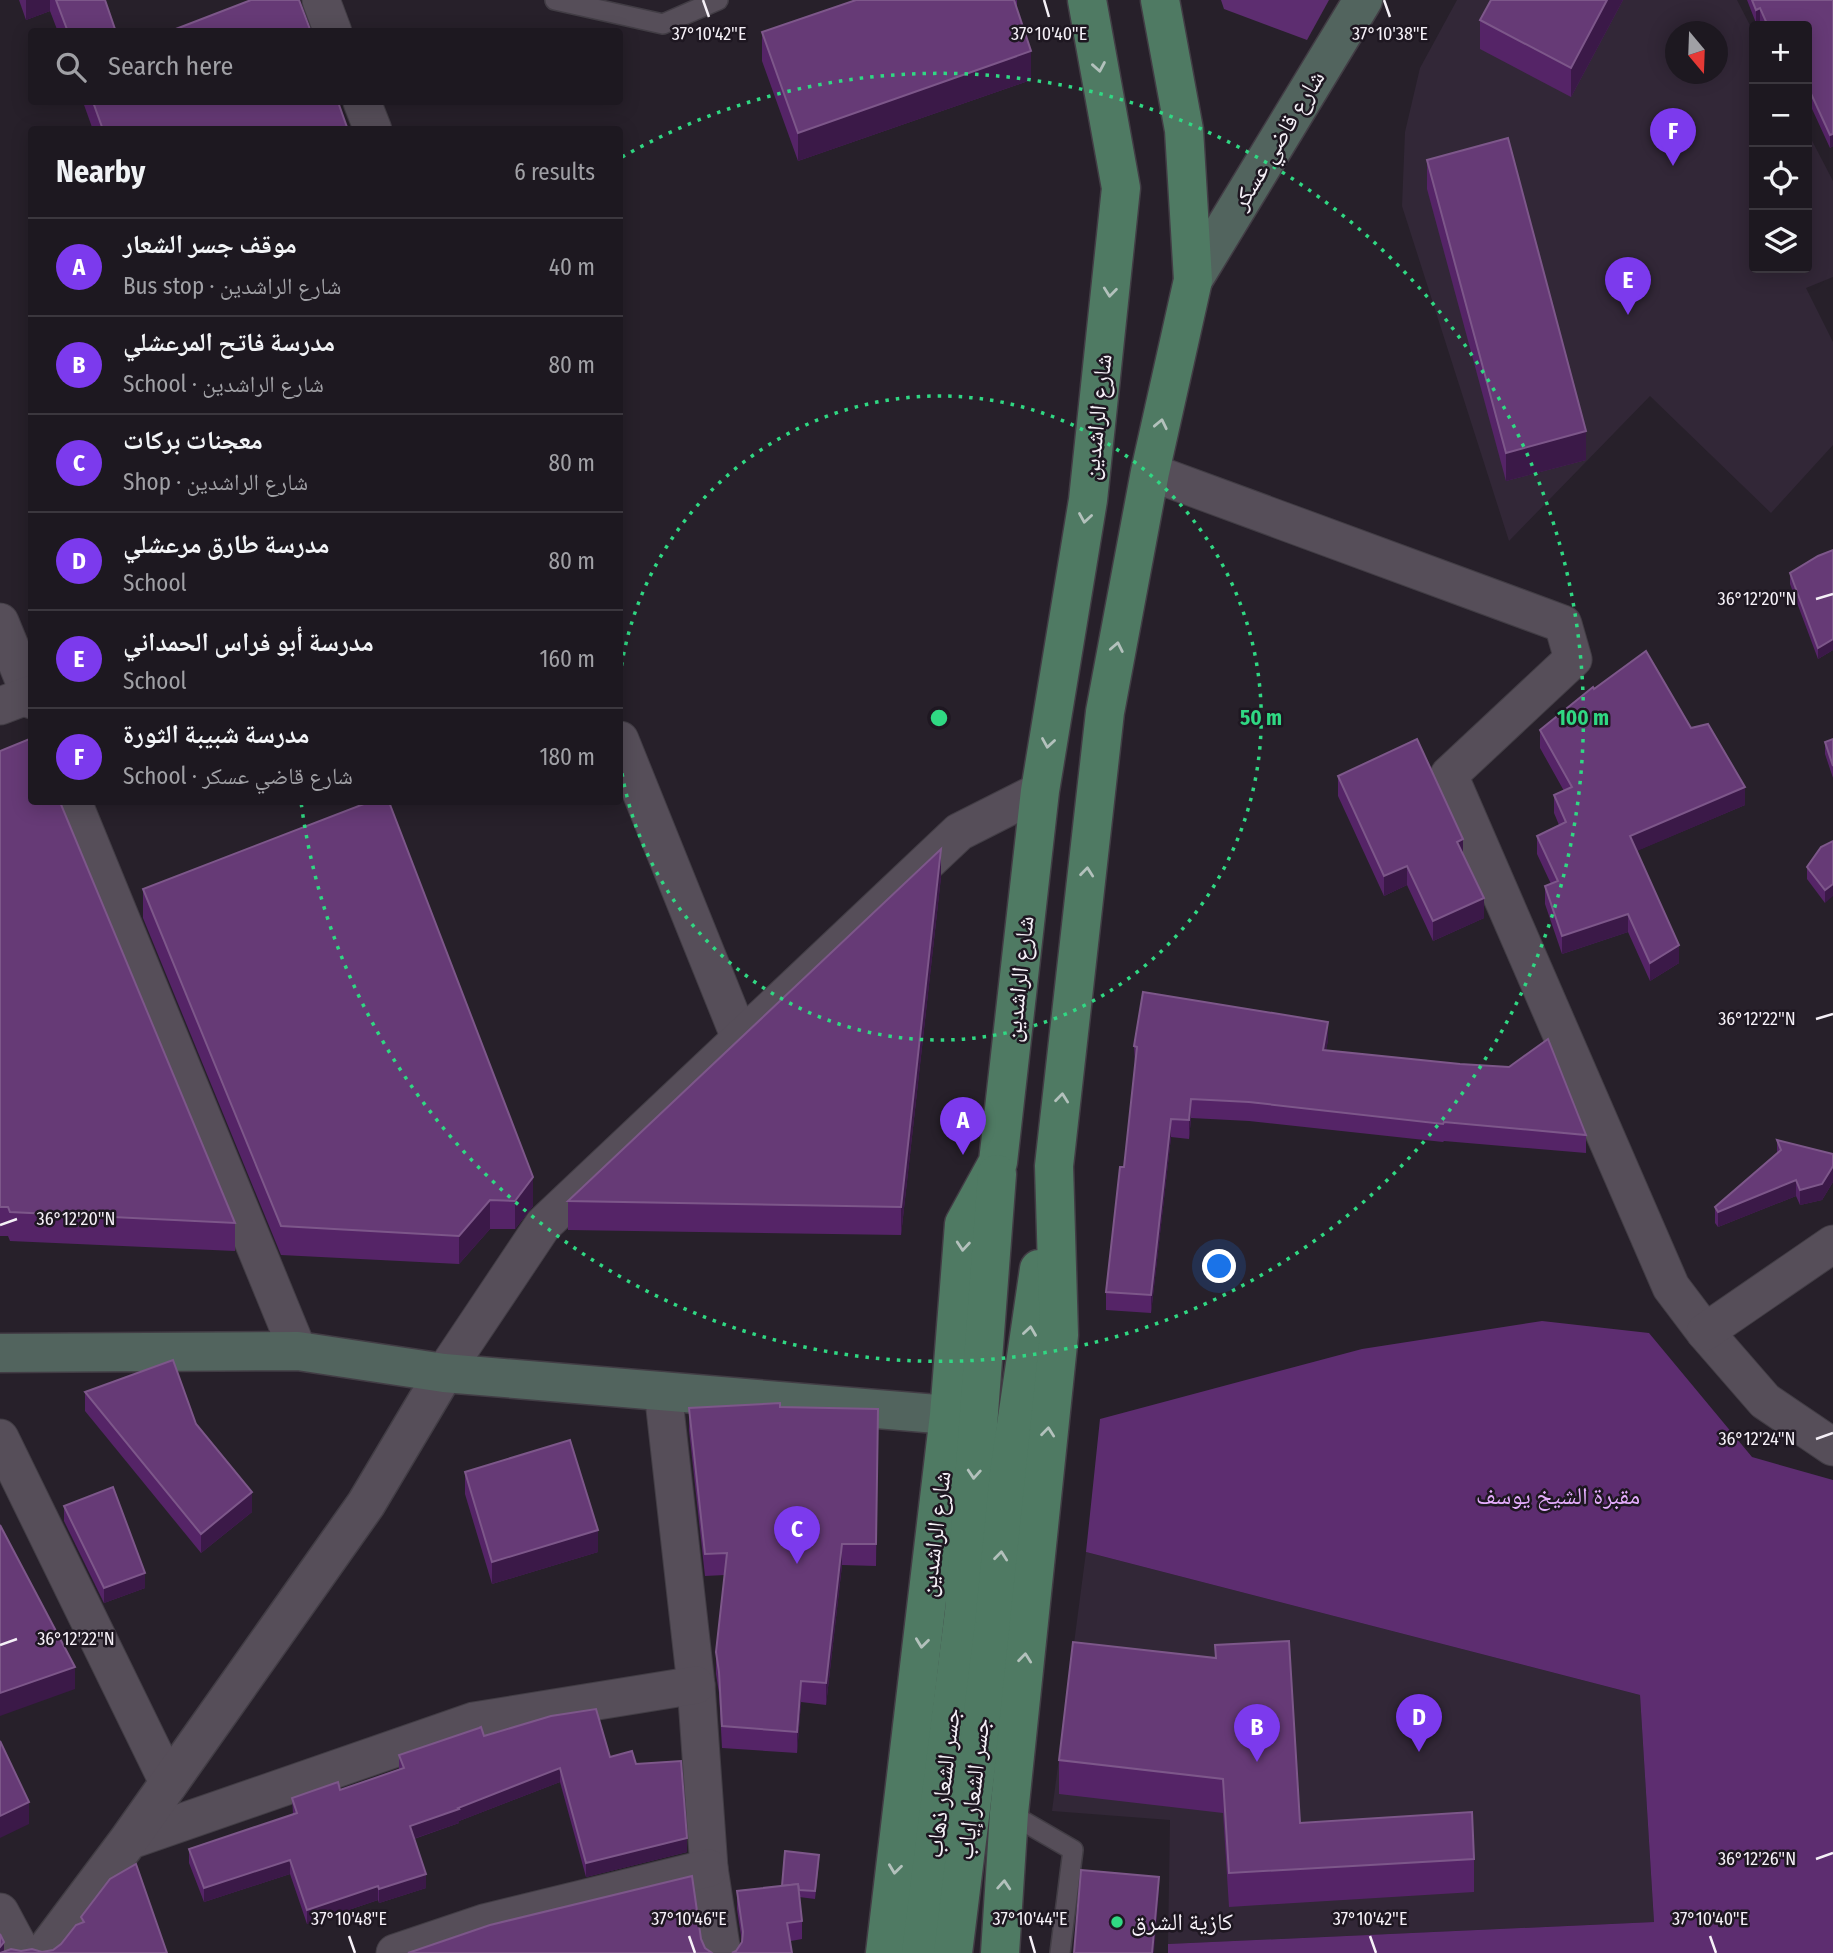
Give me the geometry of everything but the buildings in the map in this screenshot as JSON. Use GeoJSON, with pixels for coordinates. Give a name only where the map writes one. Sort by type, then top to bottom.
{"type":"FeatureCollection","features":[{"type":"Feature","properties":{"kind":"main road","name":"شارع الراشدين"},"geometry":{"type":"LineString","coordinates":[[885,1953],[949,1415],[964,1224],[998,1162],[1040,791],[1088,500],[1121,188],[1087,0]]}},
{"type":"Feature","properties":{"kind":"main road"},"geometry":{"type":"LineString","coordinates":[[979,1618],[1009,1473],[1054,1166],[1105,712],[1150,472],[1193,280],[1184,131],[1160,0]]}},
{"type":"Feature","properties":{"kind":"main road","name":"شارع قاضي عسكر"},"geometry":{"type":"LineString","coordinates":[[1193,280],[1363,0]]}},
{"type":"Feature","properties":{"kind":"main road"},"geometry":{"type":"LineString","coordinates":[[979,1618],[998,1162]]}},
{"type":"Feature","properties":{"kind":"main road"},"geometry":{"type":"LineString","coordinates":[[1000,1953],[1009,1813],[1059,1335],[1054,1166]]}},
{"type":"Feature","properties":{"kind":"main road"},"geometry":{"type":"LineString","coordinates":[[0,1353],[298,1351],[444,1373],[949,1415]]}},
{"type":"Feature","properties":{"kind":"main road","name":"جسر الشعار ذهاب"},"geometry":{"type":"LineString","coordinates":[[921,1953],[979,1618]]}},
{"type":"Feature","properties":{"kind":"main road","name":"جسر الشعار إياب"},"geometry":{"type":"LineString","coordinates":[[953,1953],[979,1618]]}},
{"type":"Feature","properties":{"kind":"street"},"geometry":{"type":"LineString","coordinates":[[321,0],[332,28]]}},
{"type":"Feature","properties":{"kind":"street"},"geometry":{"type":"LineString","coordinates":[[363,105],[371,126]]}},
{"type":"Feature","properties":{"kind":"street"},"geometry":{"type":"LineString","coordinates":[[1150,472],[1563,624],[1573,659],[1449,775],[1671,1287],[1705,1332],[1765,1401],[1833,1447]]}},
{"type":"Feature","properties":{"kind":"street"},"geometry":{"type":"LineString","coordinates":[[0,622],[20,700]]}},
{"type":"Feature","properties":{"kind":"street"},"geometry":{"type":"LineString","coordinates":[[623,747],[740,1038]]}},
{"type":"Feature","properties":{"kind":"street"},"geometry":{"type":"LineString","coordinates":[[44,1953],[169,1784],[366,1504],[444,1373],[543,1225],[959,832],[1040,791]]}},
{"type":"Feature","properties":{"kind":"street"},"geometry":{"type":"LineString","coordinates":[[74,805],[298,1351]]}},
{"type":"Feature","properties":{"kind":"street"},"geometry":{"type":"LineString","coordinates":[[1705,1332],[1833,1244]]}},
{"type":"Feature","properties":{"kind":"street"},"geometry":{"type":"LineString","coordinates":[[663,1391],[696,1685],[709,1868],[722,1953]]}},
{"type":"Feature","properties":{"kind":"street"},"geometry":{"type":"LineString","coordinates":[[0,1438],[169,1784]]}},
{"type":"Feature","properties":{"kind":"street"},"geometry":{"type":"LineString","coordinates":[[128,1841],[474,1721],[696,1685]]}},
{"type":"Feature","properties":{"kind":"street"},"geometry":{"type":"LineString","coordinates":[[395,1953],[484,1923],[709,1868]]}},
{"type":"Feature","properties":{"kind":"street"},"geometry":{"type":"LineString","coordinates":[[0,1912],[22,1953]]}},
{"type":"Feature","properties":{"kind":"lane"},"geometry":{"type":"LineString","coordinates":[[555,0],[663,24],[718,0]]}},
{"type":"Feature","properties":{"kind":"lane"},"geometry":{"type":"LineString","coordinates":[[1009,1813],[1073,1850],[1060,1953]]}},
{"type":"Feature","properties":{"kind":"shaded area"},"geometry":{"type":"Polygon","coordinates":[[[1457,0],[1737,0],[1749,23],[1749,273],[1812,273],[1812,141],[1833,181],[1833,277],[1806,288],[1833,342],[1833,445],[1771,513],[1650,396],[1509,541],[1402,206],[1405,132],[1420,68],[1457,0]]]}},
{"type":"Feature","properties":{"kind":"shaded area"},"geometry":{"type":"Polygon","coordinates":[[[1086,1552],[1640,1695],[1654,1922],[1168,1944],[1170,1820],[1052,1811],[1086,1552]]]}},
{"type":"Feature","properties":{"kind":"green space"},"geometry":{"type":"Polygon","coordinates":[[[1221,0],[1329,0],[1307,40],[1224,9],[1221,0]]]}},
{"type":"Feature","properties":{"kind":"green space","name":"مقبرة الشيخ يوسف"},"geometry":{"type":"Polygon","coordinates":[[[1542,1321],[1649,1333],[1752,1457],[1833,1480],[1833,1953],[1168,1953],[1168,1944],[1654,1922],[1640,1695],[1086,1552],[1100,1419],[1362,1349],[1542,1321]]]}},
{"type":"Feature","properties":{"kind":"place","name":"مدرسة شبيبة الثورة"},"geometry":{"type":"Point","coordinates":[1673,166]}},
{"type":"Feature","properties":{"kind":"place","name":"مدرسة أبو فراس الحمداني"},"geometry":{"type":"Point","coordinates":[1628,315]}},
{"type":"Feature","properties":{"kind":"place","name":"موقف جسر الشعار"},"geometry":{"type":"Point","coordinates":[963,1155]}},
{"type":"Feature","properties":{"kind":"place","name":"معجنات بركات"},"geometry":{"type":"Point","coordinates":[797,1564]}},
{"type":"Feature","properties":{"kind":"place","name":"مدرسة طارق مرعشلي"},"geometry":{"type":"Point","coordinates":[1419,1752]}},
{"type":"Feature","properties":{"kind":"place","name":"مدرسة فاتح المرعشلي"},"geometry":{"type":"Point","coordinates":[1257,1762]}},
{"type":"Feature","properties":{"kind":"place","name":"كازية الشرق"},"geometry":{"type":"Point","coordinates":[1117,1922]}}]}
